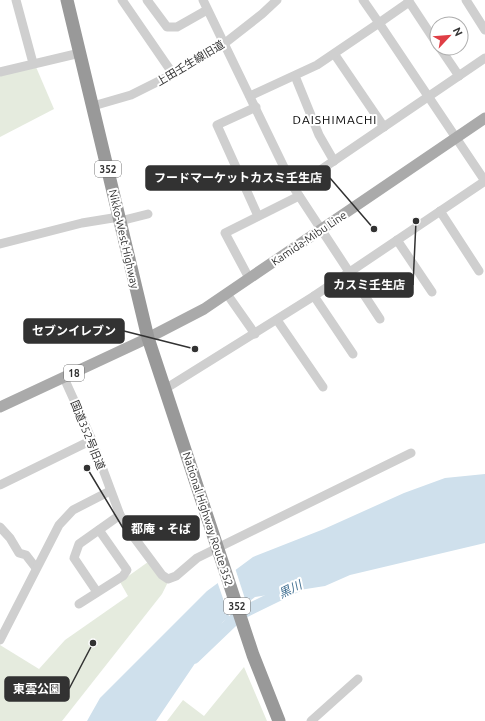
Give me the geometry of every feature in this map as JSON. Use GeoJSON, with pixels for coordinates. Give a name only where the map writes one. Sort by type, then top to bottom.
{"type":"FeatureCollection","features":[{"type":"Feature","properties":{"kind":"highway","name":"Nikko-West Highway"},"geometry":{"type":"LineString","coordinates":[[67,0],[148,338]]}},
{"type":"Feature","properties":{"kind":"highway","name":"National Highway Route 352"},"geometry":{"type":"LineString","coordinates":[[148,338],[253,655],[279,721]]}},
{"type":"Feature","properties":{"kind":"main road","name":"Kamida-Mibu Line"},"geometry":{"type":"LineString","coordinates":[[148,338],[190,317],[227,294],[485,118]]}},
{"type":"Feature","properties":{"kind":"main road","name":"18"},"geometry":{"type":"LineString","coordinates":[[0,407],[148,338]]}},
{"type":"Feature","properties":{"kind":"street"},"geometry":{"type":"LineString","coordinates":[[16,0],[33,63]]}},
{"type":"Feature","properties":{"kind":"street"},"geometry":{"type":"LineString","coordinates":[[122,0],[173,74]]}},
{"type":"Feature","properties":{"kind":"street"},"geometry":{"type":"LineString","coordinates":[[147,0],[167,27],[177,27],[207,10]]}},
{"type":"Feature","properties":{"kind":"street"},"geometry":{"type":"LineString","coordinates":[[203,0],[297,192],[380,319]]}},
{"type":"Feature","properties":{"kind":"street","name":"上田壬生線旧道"},"geometry":{"type":"LineString","coordinates":[[93,106],[131,95],[173,74],[225,43],[262,14],[276,0]]}},
{"type":"Feature","properties":{"kind":"street"},"geometry":{"type":"LineString","coordinates":[[165,390],[314,296],[485,181],[363,0]]}},
{"type":"Feature","properties":{"kind":"street"},"geometry":{"type":"LineString","coordinates":[[466,0],[485,30]]}},
{"type":"Feature","properties":{"kind":"street"},"geometry":{"type":"LineString","coordinates":[[250,96],[295,76],[334,55],[408,1],[429,32]]}},
{"type":"Feature","properties":{"kind":"street"},"geometry":{"type":"LineString","coordinates":[[0,72],[80,52]]}},
{"type":"Feature","properties":{"kind":"street"},"geometry":{"type":"LineString","coordinates":[[334,55],[384,127]]}},
{"type":"Feature","properties":{"kind":"street"},"geometry":{"type":"LineString","coordinates":[[445,56],[459,76]]}},
{"type":"Feature","properties":{"kind":"street"},"geometry":{"type":"LineString","coordinates":[[249,278],[225,233],[258,216],[297,192],[334,161],[485,58]]}},
{"type":"Feature","properties":{"kind":"street"},"geometry":{"type":"LineString","coordinates":[[295,76],[319,136],[334,161]]}},
{"type":"Feature","properties":{"kind":"street"},"geometry":{"type":"LineString","coordinates":[[256,107],[217,125],[258,216]]}},
{"type":"Feature","properties":{"kind":"street"},"geometry":{"type":"LineString","coordinates":[[440,211],[479,271]]}},
{"type":"Feature","properties":{"kind":"street"},"geometry":{"type":"LineString","coordinates":[[0,244],[82,223],[148,214]]}},
{"type":"Feature","properties":{"kind":"street"},"geometry":{"type":"LineString","coordinates":[[397,240],[432,292]]}},
{"type":"Feature","properties":{"kind":"street"},"geometry":{"type":"LineString","coordinates":[[227,294],[255,334]]}},
{"type":"Feature","properties":{"kind":"street"},"geometry":{"type":"LineString","coordinates":[[314,296],[353,354]]}},
{"type":"Feature","properties":{"kind":"street"},"geometry":{"type":"LineString","coordinates":[[276,320],[323,387]]}},
{"type":"Feature","properties":{"kind":"street","name":"国道352号旧道"},"geometry":{"type":"LineString","coordinates":[[64,378],[92,440],[120,515],[130,532],[162,574],[168,579],[172,578],[197,558],[220,552]]}},
{"type":"Feature","properties":{"kind":"street"},"geometry":{"type":"LineString","coordinates":[[0,485],[92,440]]}},
{"type":"Feature","properties":{"kind":"street"},"geometry":{"type":"LineString","coordinates":[[220,552],[411,453]]}},
{"type":"Feature","properties":{"kind":"street"},"geometry":{"type":"LineString","coordinates":[[0,640],[58,525],[68,514],[83,504],[110,491]]}},
{"type":"Feature","properties":{"kind":"street"},"geometry":{"type":"LineString","coordinates":[[97,592],[74,558],[79,544],[120,515]]}},
{"type":"Feature","properties":{"kind":"street"},"geometry":{"type":"LineString","coordinates":[[0,526],[10,538],[19,554],[26,555],[36,568]]}},
{"type":"Feature","properties":{"kind":"street"},"geometry":{"type":"LineString","coordinates":[[79,604],[123,576],[126,570],[99,530]]}},
{"type":"Feature","properties":{"kind":"street"},"geometry":{"type":"LineString","coordinates":[[310,721],[358,679]]}},
{"type":"Feature","properties":{"kind":"shaded area"},"geometry":{"type":"Polygon","coordinates":[[[36,67],[54,109],[0,137],[0,75],[36,67]]]}},
{"type":"Feature","properties":{"kind":"shaded area"},"geometry":{"type":"Polygon","coordinates":[[[148,562],[168,582],[162,594],[62,721],[0,721],[0,645],[39,669],[65,640],[128,596],[120,582],[148,562]]]}},
{"type":"Feature","properties":{"kind":"shaded area"},"geometry":{"type":"Polygon","coordinates":[[[244,667],[267,721],[167,721],[183,700],[204,716],[244,667]]]}},
{"type":"Feature","properties":{"kind":"water"},"geometry":{"type":"Polygon","coordinates":[[[485,474],[485,543],[350,575],[325,586],[255,597],[223,622],[156,721],[87,721],[100,698],[207,591],[253,557],[324,529],[404,493],[445,478],[485,474]]]}},
{"type":"Feature","properties":{"kind":"pier"},"geometry":{"type":"Polygon","coordinates":[[[235,568],[247,605],[230,619],[217,581],[235,568]]]}},
{"type":"Feature","properties":{"kind":"waterway","name":"黒川"},"geometry":{"type":"LineString","coordinates":[[194,658],[240,614],[297,586]]}},
{"type":"Feature","properties":{"kind":"place","name":"カスミ壬生店"},"geometry":{"type":"Point","coordinates":[416,221]}},
{"type":"Feature","properties":{"kind":"place","name":"フードマーケットカスミ壬生店"},"geometry":{"type":"Point","coordinates":[374,229]}},
{"type":"Feature","properties":{"kind":"place","name":"セブンイレブン"},"geometry":{"type":"Point","coordinates":[195,349]}},
{"type":"Feature","properties":{"kind":"place","name":"都庵・そば"},"geometry":{"type":"Point","coordinates":[87,468]}},
{"type":"Feature","properties":{"kind":"place","name":"東雲公園"},"geometry":{"type":"Point","coordinates":[93,643]}},
{"type":"Feature","properties":{"kind":"district","name":"DAISHIMACHI"},"geometry":{"type":"Point","coordinates":[335,119]}}]}
